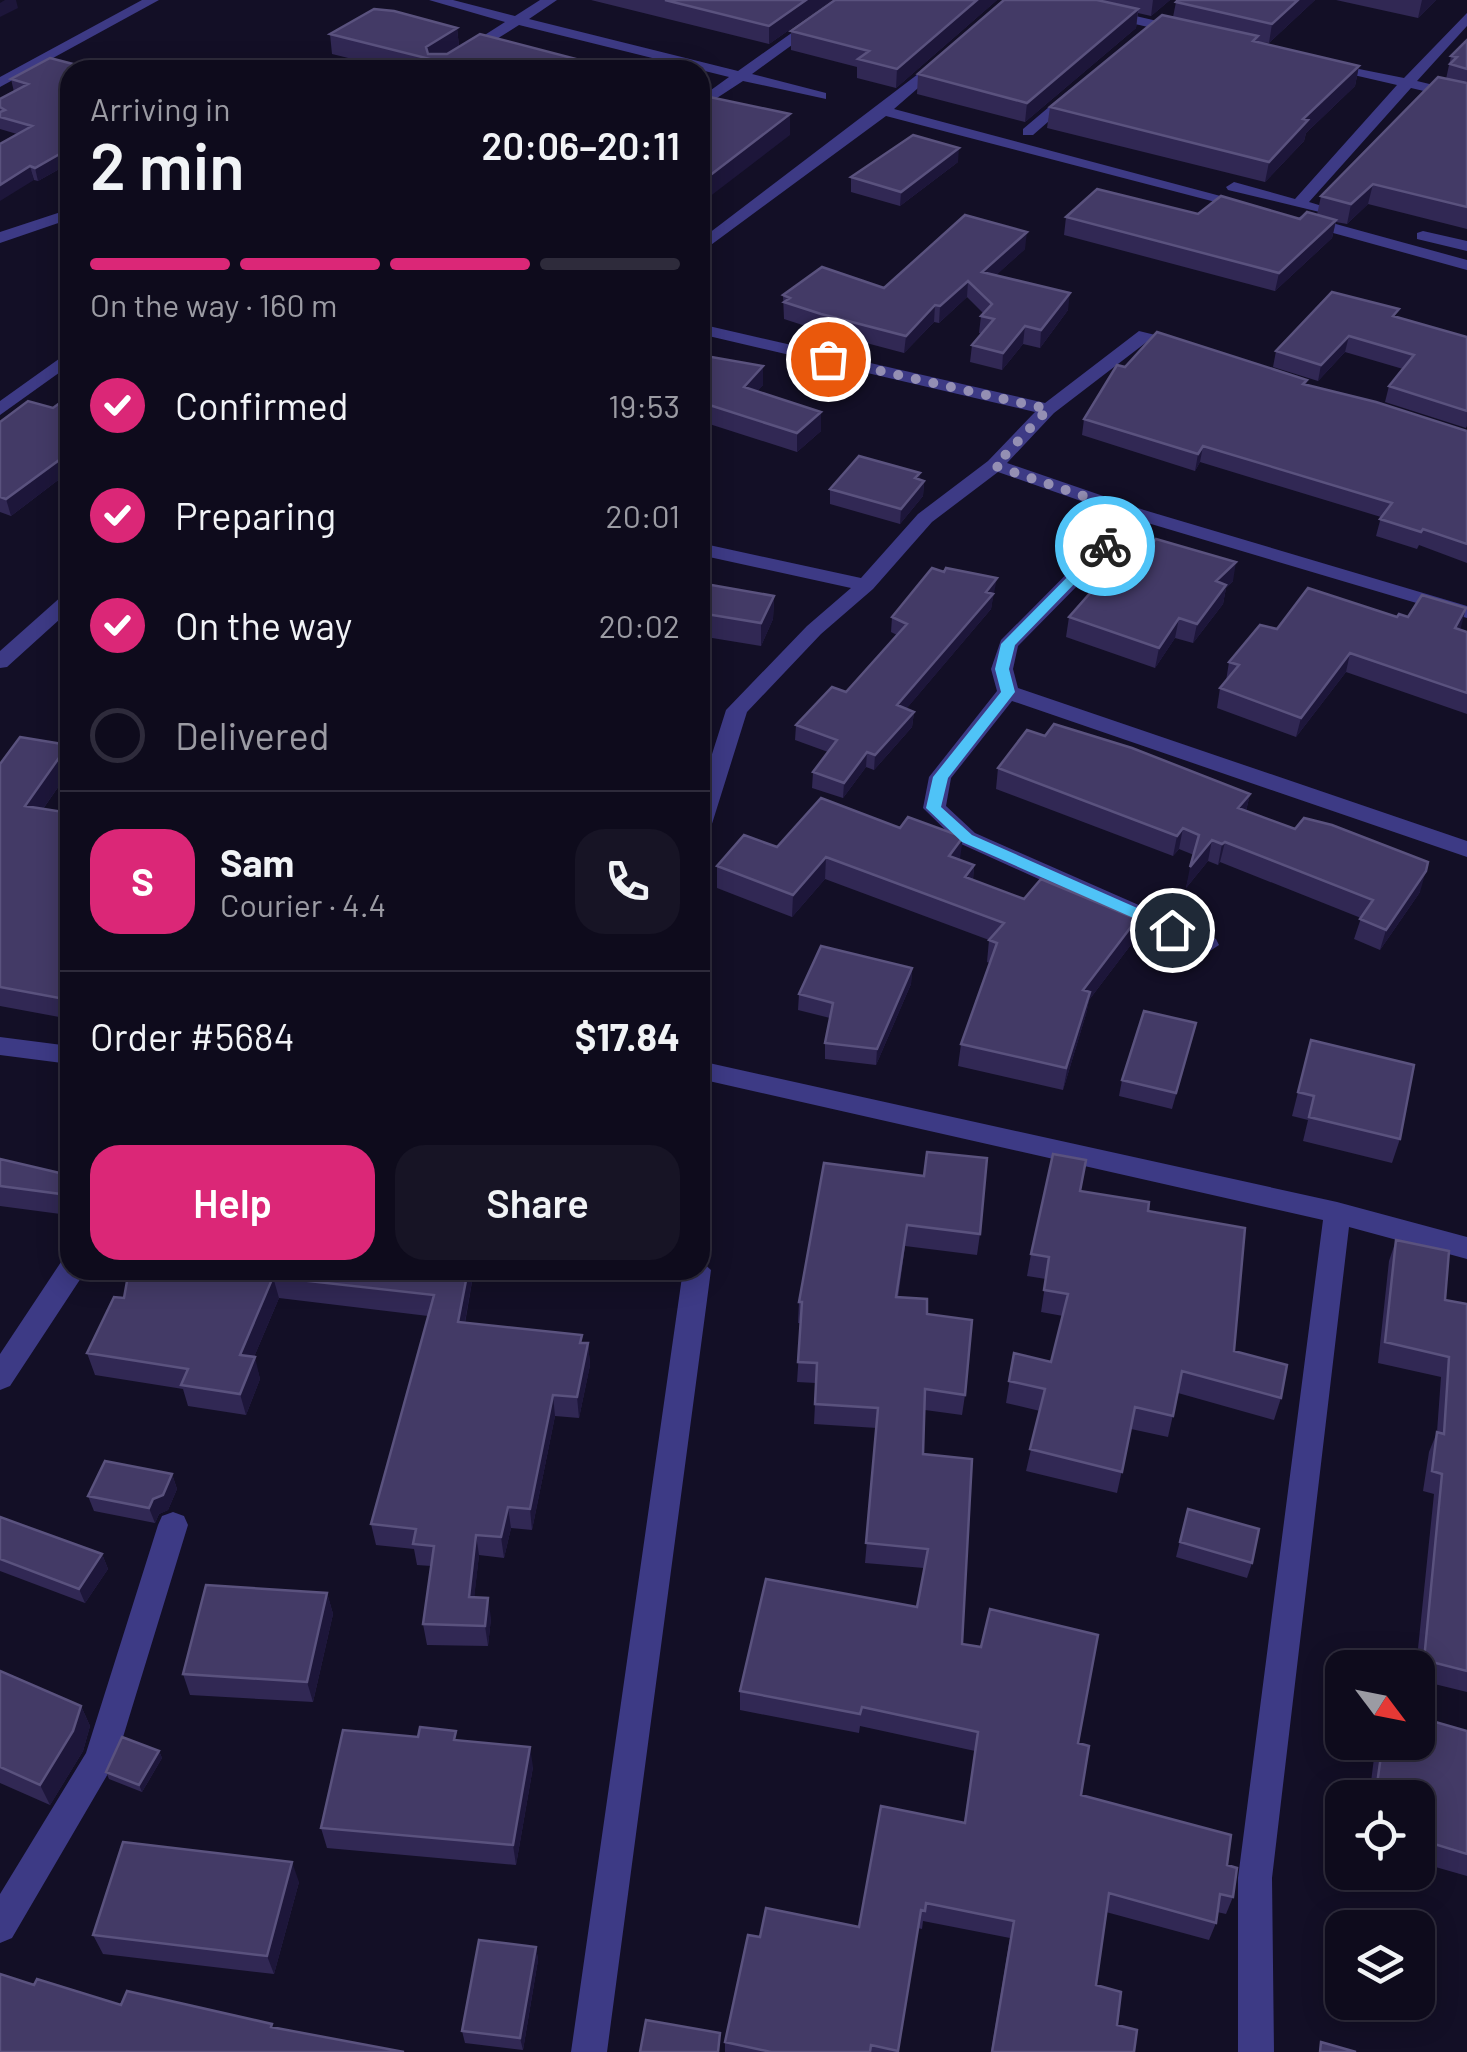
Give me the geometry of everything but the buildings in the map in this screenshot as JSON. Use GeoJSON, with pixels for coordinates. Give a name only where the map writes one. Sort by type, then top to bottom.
{"type":"FeatureCollection","features":[{"type":"Feature","properties":{"kind":"street"},"geometry":{"type":"LineString","coordinates":[[0,83],[152,0]]}},
{"type":"Feature","properties":{"kind":"street"},"geometry":{"type":"LineString","coordinates":[[436,0],[676,60]]}},
{"type":"Feature","properties":{"kind":"street"},"geometry":{"type":"LineString","coordinates":[[453,60],[550,0]]}},
{"type":"Feature","properties":{"kind":"street"},"geometry":{"type":"LineString","coordinates":[[710,98],[847,0]]}},
{"type":"Feature","properties":{"kind":"street"},"geometry":{"type":"LineString","coordinates":[[1080,8],[1194,34]]}},
{"type":"Feature","properties":{"kind":"street"},"geometry":{"type":"LineString","coordinates":[[1141,37],[1170,12]]}},
{"type":"Feature","properties":{"kind":"street"},"geometry":{"type":"LineString","coordinates":[[1298,205],[1467,17]]}},
{"type":"Feature","properties":{"kind":"street"},"geometry":{"type":"LineString","coordinates":[[710,240],[882,111],[954,49]]}},
{"type":"Feature","properties":{"kind":"street"},"geometry":{"type":"LineString","coordinates":[[1309,61],[1467,97]]}},
{"type":"Feature","properties":{"kind":"street"},"geometry":{"type":"LineString","coordinates":[[710,68],[821,96]]}},
{"type":"Feature","properties":{"kind":"street"},"geometry":{"type":"LineString","coordinates":[[1028,132],[1084,84]]}},
{"type":"Feature","properties":{"kind":"street"},"geometry":{"type":"LineString","coordinates":[[929,105],[1298,205],[1467,246]]}},
{"type":"Feature","properties":{"kind":"street"},"geometry":{"type":"LineString","coordinates":[[882,111],[1467,265]]}},
{"type":"Feature","properties":{"kind":"street"},"geometry":{"type":"LineString","coordinates":[[0,238],[60,216]]}},
{"type":"Feature","properties":{"kind":"street"},"geometry":{"type":"LineString","coordinates":[[710,331],[1048,409]]}},
{"type":"Feature","properties":{"kind":"street"},"geometry":{"type":"LineString","coordinates":[[710,794],[736,710],[814,630],[866,585],[925,518],[995,466],[1048,409],[1145,335],[1210,355]]}},
{"type":"Feature","properties":{"kind":"street"},"geometry":{"type":"LineString","coordinates":[[0,410],[60,364]]}},
{"type":"Feature","properties":{"kind":"street"},"geometry":{"type":"LineString","coordinates":[[995,466],[1137,514],[1467,612]]}},
{"type":"Feature","properties":{"kind":"street"},"geometry":{"type":"LineString","coordinates":[[1008,692],[1002,669],[1008,644],[1137,514]]}},
{"type":"Feature","properties":{"kind":"street"},"geometry":{"type":"LineString","coordinates":[[710,551],[866,585]]}},
{"type":"Feature","properties":{"kind":"street"},"geometry":{"type":"LineString","coordinates":[[0,662],[60,607]]}},
{"type":"Feature","properties":{"kind":"street"},"geometry":{"type":"LineString","coordinates":[[1008,692],[1467,849]]}},
{"type":"Feature","properties":{"kind":"street"},"geometry":{"type":"LineString","coordinates":[[1008,692],[940,777],[934,808],[967,838],[1207,945]]}},
{"type":"Feature","properties":{"kind":"street"},"geometry":{"type":"LineString","coordinates":[[0,1046],[60,1054]]}},
{"type":"Feature","properties":{"kind":"street"},"geometry":{"type":"LineString","coordinates":[[710,1072],[1337,1214],[1467,1248]]}},
{"type":"Feature","properties":{"kind":"street"},"geometry":{"type":"LineString","coordinates":[[1256,2052],[1255,1878],[1337,1214]]}},
{"type":"Feature","properties":{"kind":"street"},"geometry":{"type":"LineString","coordinates":[[0,1378],[64,1280]]}},
{"type":"Feature","properties":{"kind":"street"},"geometry":{"type":"LineString","coordinates":[[589,2052],[696,1280]]}},
{"type":"Feature","properties":{"kind":"street"},"geometry":{"type":"LineString","coordinates":[[0,1926],[100,1760],[172,1524]]}},
{"type":"Feature","properties":{"kind":"way so far"},"geometry":{"type":"LineString","coordinates":[[828,359],[1048,409],[995,466],[1137,514],[1105,546]]}},
{"type":"Feature","properties":{"kind":"route"},"geometry":{"type":"LineString","coordinates":[[1105,546],[1008,644],[1002,669],[1008,692],[940,777],[934,808],[967,838],[1172,930]]}}]}
